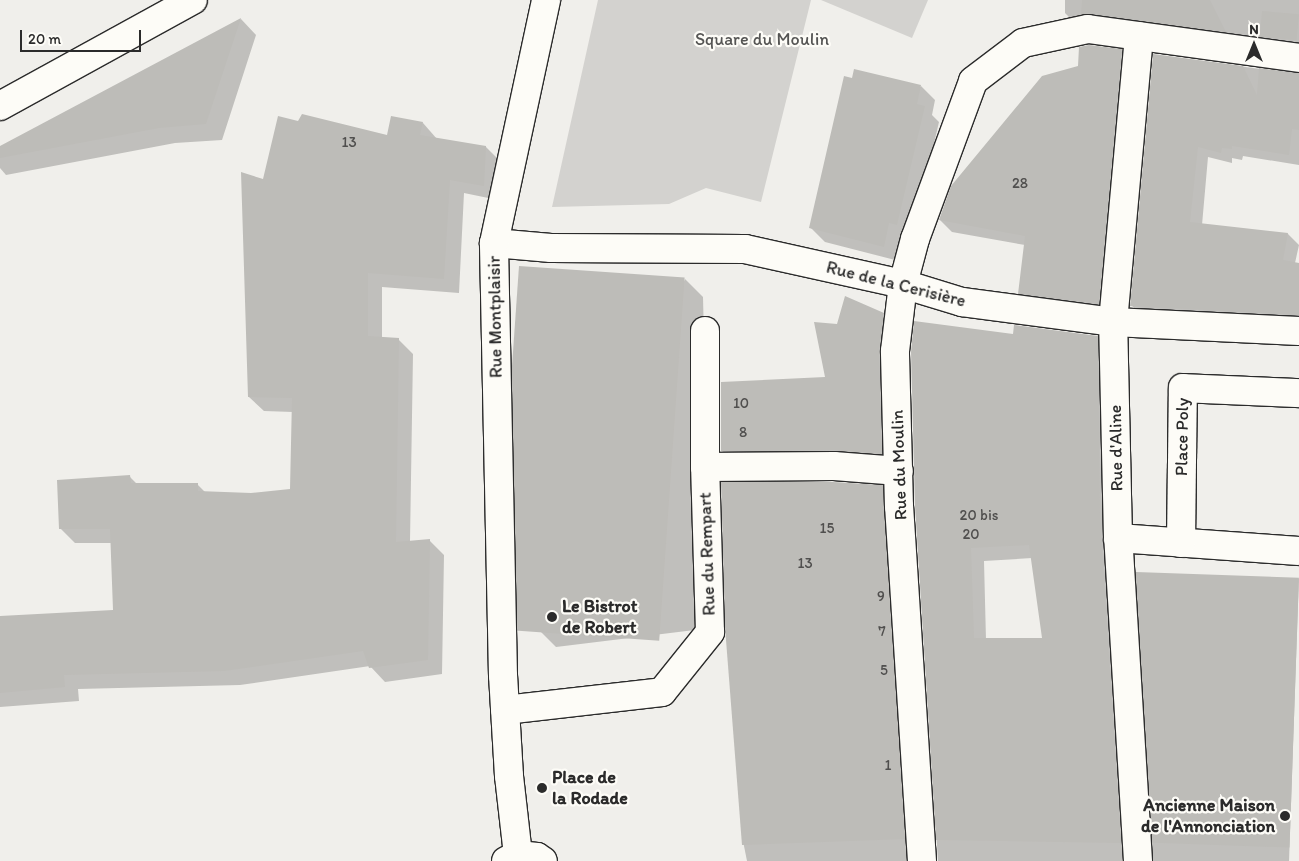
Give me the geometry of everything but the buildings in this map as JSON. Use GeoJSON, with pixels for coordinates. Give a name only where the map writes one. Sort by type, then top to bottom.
{"type":"FeatureCollection","features":[{"type":"Feature","properties":{"kind":"street"},"geometry":{"type":"LineString","coordinates":[[0,106],[193,0]]}},
{"type":"Feature","properties":{"kind":"street","name":"Rue Montplaisir"},"geometry":{"type":"LineString","coordinates":[[505,710],[494,243],[546,0]]}},
{"type":"Feature","properties":{"kind":"street","name":"Rue du Moulin"},"geometry":{"type":"LineString","coordinates":[[922,861],[899,471],[895,351],[903,284],[915,239],[973,81],[1023,44],[1088,29],[1139,36]]}},
{"type":"Feature","properties":{"kind":"street"},"geometry":{"type":"LineString","coordinates":[[1139,36],[1299,58]]}},
{"type":"Feature","properties":{"kind":"street","name":"Rue d'Aline"},"geometry":{"type":"LineString","coordinates":[[1138,861],[1118,538],[1113,322],[1139,36]]}},
{"type":"Feature","properties":{"kind":"street","name":"Rue de la Cerisière"},"geometry":{"type":"LineString","coordinates":[[494,243],[551,248],[745,249],[903,284],[962,302],[1113,322],[1299,331]]}},
{"type":"Feature","properties":{"kind":"street","name":"Rue du Rempart"},"geometry":{"type":"LineString","coordinates":[[505,710],[662,692],[710,632],[705,467],[705,331]]}},
{"type":"Feature","properties":{"kind":"street","name":"Place Poly"},"geometry":{"type":"LineString","coordinates":[[1181,543],[1183,388],[1299,393]]}},
{"type":"Feature","properties":{"kind":"street"},"geometry":{"type":"LineString","coordinates":[[705,467],[834,466],[899,471]]}},
{"type":"Feature","properties":{"kind":"street"},"geometry":{"type":"LineString","coordinates":[[1118,538],[1299,551]]}},
{"type":"Feature","properties":{"kind":"street"},"geometry":{"type":"LineString","coordinates":[[505,710],[509,776],[522,859]]}},
{"type":"Feature","properties":{"kind":"green space"},"geometry":{"type":"Polygon","coordinates":[[[598,0],[811,0],[761,202],[706,188],[669,204],[552,207],[598,0]]]}},
{"type":"Feature","properties":{"kind":"green space","name":"Square du Moulin"},"geometry":{"type":"Polygon","coordinates":[[[821,0],[928,0],[912,38],[821,0]]]}},
{"type":"Feature","properties":{"kind":"place","name":"Le Bistrot de Robert"},"geometry":{"type":"Point","coordinates":[552,617]}},
{"type":"Feature","properties":{"kind":"place","name":"Place de la Rodade"},"geometry":{"type":"Point","coordinates":[542,788]}},
{"type":"Feature","properties":{"kind":"place","name":"Ancienne Maison de l'Annonciation"},"geometry":{"type":"Point","coordinates":[1285,816]}}]}
